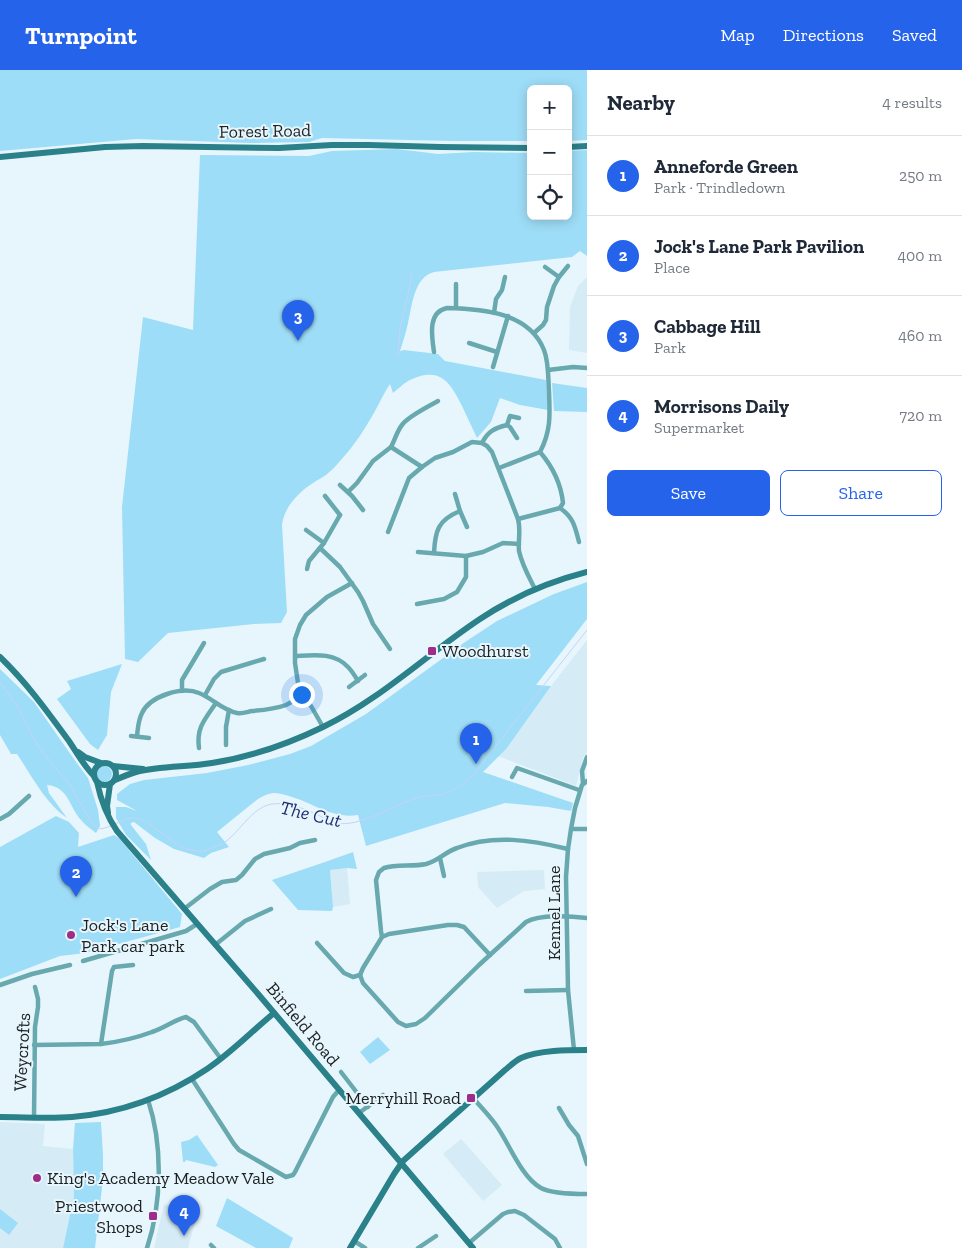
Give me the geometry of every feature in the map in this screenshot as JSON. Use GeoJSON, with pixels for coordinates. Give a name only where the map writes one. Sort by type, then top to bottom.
{"type":"FeatureCollection","features":[{"type":"Feature","properties":{"kind":"main road","name":"Forest Road"},"geometry":{"type":"LineString","coordinates":[[0,157],[105,147],[143,146],[279,148],[369,145],[527,148]]}},
{"type":"Feature","properties":{"kind":"main road"},"geometry":{"type":"LineString","coordinates":[[572,147],[587,146]]}},
{"type":"Feature","properties":{"kind":"main road"},"geometry":{"type":"LineString","coordinates":[[159,769],[113,766],[108,763],[102,763],[98,764],[94,770],[96,779],[103,785],[138,772],[213,763],[276,747],[323,727],[354,710],[382,692],[480,618],[514,598],[565,578],[587,572]]}},
{"type":"Feature","properties":{"kind":"main road","name":"Binfield Road"},"geometry":{"type":"LineString","coordinates":[[0,656],[31,689],[86,768],[96,779],[103,805],[117,831],[471,1245]]}},
{"type":"Feature","properties":{"kind":"main road","name":"Binfield Road"},"geometry":{"type":"LineString","coordinates":[[75,750],[85,757],[102,763]]}},
{"type":"Feature","properties":{"kind":"main road"},"geometry":{"type":"LineString","coordinates":[[109,819],[107,806],[116,772],[113,766]]}},
{"type":"Feature","properties":{"kind":"main road"},"geometry":{"type":"LineString","coordinates":[[0,1117],[70,1117],[125,1108],[148,1100],[192,1079],[221,1059],[274,1013]]}},
{"type":"Feature","properties":{"kind":"main road"},"geometry":{"type":"LineString","coordinates":[[350,1248],[394,1174],[402,1164],[505,1070],[522,1058],[542,1053],[587,1050]]}},
{"type":"Feature","properties":{"kind":"street"},"geometry":{"type":"LineString","coordinates":[[534,333],[544,325],[554,286],[568,266]]}},
{"type":"Feature","properties":{"kind":"street"},"geometry":{"type":"LineString","coordinates":[[545,267],[559,277]]}},
{"type":"Feature","properties":{"kind":"street"},"geometry":{"type":"LineString","coordinates":[[494,313],[496,299],[502,290],[505,277]]}},
{"type":"Feature","properties":{"kind":"street"},"geometry":{"type":"LineString","coordinates":[[456,284],[456,308]]}},
{"type":"Feature","properties":{"kind":"street"},"geometry":{"type":"LineString","coordinates":[[434,352],[432,330],[436,313],[441,309],[456,308],[508,316],[527,326],[539,339],[544,350],[548,370],[550,410],[546,440],[540,452],[499,468]]}},
{"type":"Feature","properties":{"kind":"street"},"geometry":{"type":"LineString","coordinates":[[493,367],[508,316]]}},
{"type":"Feature","properties":{"kind":"street"},"geometry":{"type":"LineString","coordinates":[[469,344],[497,352]]}},
{"type":"Feature","properties":{"kind":"street"},"geometry":{"type":"LineString","coordinates":[[548,370],[573,367],[587,368]]}},
{"type":"Feature","properties":{"kind":"street"},"geometry":{"type":"LineString","coordinates":[[348,492],[373,461],[391,447],[400,427],[406,420],[438,401]]}},
{"type":"Feature","properties":{"kind":"street"},"geometry":{"type":"LineString","coordinates":[[507,425],[510,416],[518,418]]}},
{"type":"Feature","properties":{"kind":"street"},"geometry":{"type":"LineString","coordinates":[[507,425],[517,438]]}},
{"type":"Feature","properties":{"kind":"street"},"geometry":{"type":"LineString","coordinates":[[482,443],[491,430],[507,425]]}},
{"type":"Feature","properties":{"kind":"street"},"geometry":{"type":"LineString","coordinates":[[388,532],[409,478],[435,458],[453,452],[472,442],[482,443],[492,452],[518,519],[520,527],[520,554],[535,589]]}},
{"type":"Feature","properties":{"kind":"street"},"geometry":{"type":"LineString","coordinates":[[391,447],[422,467]]}},
{"type":"Feature","properties":{"kind":"street"},"geometry":{"type":"LineString","coordinates":[[518,519],[560,508],[564,503],[562,492],[550,464],[540,452]]}},
{"type":"Feature","properties":{"kind":"street"},"geometry":{"type":"LineString","coordinates":[[340,485],[363,510]]}},
{"type":"Feature","properties":{"kind":"street"},"geometry":{"type":"LineString","coordinates":[[455,494],[467,527]]}},
{"type":"Feature","properties":{"kind":"street"},"geometry":{"type":"LineString","coordinates":[[307,569],[309,561],[324,544],[340,514],[325,496]]}},
{"type":"Feature","properties":{"kind":"street"},"geometry":{"type":"LineString","coordinates":[[560,508],[574,522],[580,542]]}},
{"type":"Feature","properties":{"kind":"street"},"geometry":{"type":"LineString","coordinates":[[434,553],[438,527],[452,514],[460,511]]}},
{"type":"Feature","properties":{"kind":"street"},"geometry":{"type":"LineString","coordinates":[[306,530],[324,544]]}},
{"type":"Feature","properties":{"kind":"street"},"geometry":{"type":"LineString","coordinates":[[418,552],[466,556],[483,552],[503,543],[519,544]]}},
{"type":"Feature","properties":{"kind":"street"},"geometry":{"type":"LineString","coordinates":[[320,548],[340,567],[352,583],[363,600],[373,624],[390,649]]}},
{"type":"Feature","properties":{"kind":"street"},"geometry":{"type":"LineString","coordinates":[[417,604],[440,600],[457,592],[466,577],[466,556]]}},
{"type":"Feature","properties":{"kind":"street"},"geometry":{"type":"LineString","coordinates":[[323,727],[303,695],[297,678],[295,656],[296,633],[303,619],[327,597],[352,583]]}},
{"type":"Feature","properties":{"kind":"street"},"geometry":{"type":"LineString","coordinates":[[182,691],[182,680],[204,643]]}},
{"type":"Feature","properties":{"kind":"street"},"geometry":{"type":"LineString","coordinates":[[295,656],[323,655],[335,658],[347,666],[358,681]]}},
{"type":"Feature","properties":{"kind":"street"},"geometry":{"type":"LineString","coordinates":[[205,696],[214,679],[221,672],[264,659]]}},
{"type":"Feature","properties":{"kind":"street"},"geometry":{"type":"LineString","coordinates":[[349,687],[366,676]]}},
{"type":"Feature","properties":{"kind":"street"},"geometry":{"type":"LineString","coordinates":[[137,736],[138,724],[148,704],[162,696],[182,691],[192,691],[205,696],[238,713],[273,709],[303,695]]}},
{"type":"Feature","properties":{"kind":"street"},"geometry":{"type":"LineString","coordinates":[[199,748],[200,726],[216,703]]}},
{"type":"Feature","properties":{"kind":"street"},"geometry":{"type":"LineString","coordinates":[[226,745],[226,727],[229,710]]}},
{"type":"Feature","properties":{"kind":"street"},"geometry":{"type":"LineString","coordinates":[[131,736],[149,738]]}},
{"type":"Feature","properties":{"kind":"street"},"geometry":{"type":"LineString","coordinates":[[585,782],[583,768],[587,757]]}},
{"type":"Feature","properties":{"kind":"street"},"geometry":{"type":"LineString","coordinates":[[512,777],[516,768],[579,790]]}},
{"type":"Feature","properties":{"kind":"street","name":"Kennel Lane"},"geometry":{"type":"LineString","coordinates":[[574,1050],[568,990],[566,877],[570,829],[579,790],[585,782]]}},
{"type":"Feature","properties":{"kind":"street"},"geometry":{"type":"LineString","coordinates":[[0,819],[9,814],[29,796]]}},
{"type":"Feature","properties":{"kind":"street"},"geometry":{"type":"LineString","coordinates":[[570,829],[587,829]]}},
{"type":"Feature","properties":{"kind":"street"},"geometry":{"type":"LineString","coordinates":[[184,909],[222,882],[236,880],[242,876],[256,859],[264,854],[315,840]]}},
{"type":"Feature","properties":{"kind":"street"},"geometry":{"type":"LineString","coordinates":[[382,937],[376,880],[379,872],[386,867],[424,864],[440,858],[457,848],[494,840],[524,840],[568,849]]}},
{"type":"Feature","properties":{"kind":"street"},"geometry":{"type":"LineString","coordinates":[[440,858],[444,876]]}},
{"type":"Feature","properties":{"kind":"street"},"geometry":{"type":"LineString","coordinates":[[215,945],[245,921],[271,909]]}},
{"type":"Feature","properties":{"kind":"street"},"geometry":{"type":"LineString","coordinates":[[490,955],[469,931],[457,924],[389,934],[382,937],[360,975],[363,983],[398,1022],[406,1026],[416,1024],[425,1018],[523,924],[542,917],[587,918]]}},
{"type":"Feature","properties":{"kind":"street"},"geometry":{"type":"LineString","coordinates":[[83,961],[182,932],[197,924]]}},
{"type":"Feature","properties":{"kind":"street"},"geometry":{"type":"LineString","coordinates":[[317,943],[344,973],[353,977],[360,975]]}},
{"type":"Feature","properties":{"kind":"street"},"geometry":{"type":"LineString","coordinates":[[0,985],[32,974],[70,965]]}},
{"type":"Feature","properties":{"kind":"street"},"geometry":{"type":"LineString","coordinates":[[101,1044],[112,971],[114,967],[133,965]]}},
{"type":"Feature","properties":{"kind":"street","name":"Weycrofts"},"geometry":{"type":"LineString","coordinates":[[34,1118],[34,1045],[38,1007],[35,987]]}},
{"type":"Feature","properties":{"kind":"street"},"geometry":{"type":"LineString","coordinates":[[526,991],[568,990]]}},
{"type":"Feature","properties":{"kind":"street"},"geometry":{"type":"LineString","coordinates":[[34,1045],[101,1044],[153,1032],[186,1017],[194,1022],[221,1059]]}},
{"type":"Feature","properties":{"kind":"street"},"geometry":{"type":"LineString","coordinates":[[341,1072],[368,1107]]}},
{"type":"Feature","properties":{"kind":"street"},"geometry":{"type":"LineString","coordinates":[[192,1079],[239,1150],[286,1177],[296,1172],[333,1097],[339,1090]]}},
{"type":"Feature","properties":{"kind":"street"},"geometry":{"type":"LineString","coordinates":[[359,1113],[383,1096]]}},
{"type":"Feature","properties":{"kind":"street"},"geometry":{"type":"LineString","coordinates":[[473,1098],[496,1125],[515,1158],[535,1184],[548,1190],[587,1194]]}},
{"type":"Feature","properties":{"kind":"street"},"geometry":{"type":"LineString","coordinates":[[147,1248],[156,1212],[158,1173],[157,1145],[148,1100]]}},
{"type":"Feature","properties":{"kind":"street"},"geometry":{"type":"LineString","coordinates":[[559,1108],[578,1136],[587,1164]]}},
{"type":"Feature","properties":{"kind":"street"},"geometry":{"type":"LineString","coordinates":[[471,1245],[504,1214],[515,1211],[524,1215],[554,1239],[560,1248]]}},
{"type":"Feature","properties":{"kind":"street"},"geometry":{"type":"LineString","coordinates":[[418,1248],[436,1236]]}},
{"type":"Feature","properties":{"kind":"street"},"geometry":{"type":"LineString","coordinates":[[354,1241],[365,1248]]}},
{"type":"Feature","properties":{"kind":"shaded area"},"geometry":{"type":"Polygon","coordinates":[[[0,70],[587,70],[587,140],[572,141],[572,85],[527,85],[527,141],[322,138],[309,142],[251,143],[136,139],[0,151],[0,70]]]}},
{"type":"Feature","properties":{"kind":"shaded area"},"geometry":{"type":"Polygon","coordinates":[[[397,149],[438,154],[474,152],[527,153],[527,220],[572,220],[572,151],[587,150],[587,256],[580,251],[572,257],[434,272],[427,275],[415,293],[400,351],[438,354],[445,361],[546,380],[548,410],[520,405],[500,398],[491,422],[477,438],[457,397],[442,378],[435,375],[419,377],[408,381],[393,393],[390,384],[350,449],[330,472],[298,495],[289,506],[283,518],[287,612],[281,623],[168,633],[138,662],[125,659],[122,507],[143,317],[193,330],[200,155],[309,156],[332,151],[397,149]]]}},
{"type":"Feature","properties":{"kind":"shaded area"},"geometry":{"type":"Polygon","coordinates":[[[587,277],[587,353],[569,350],[570,307],[578,286],[587,277]]]}},
{"type":"Feature","properties":{"kind":"shaded area"},"geometry":{"type":"Polygon","coordinates":[[[552,383],[587,388],[587,412],[554,411],[552,383]]]}},
{"type":"Feature","properties":{"kind":"shaded area"},"geometry":{"type":"Polygon","coordinates":[[[587,582],[587,619],[536,685],[551,686],[507,748],[483,772],[573,803],[571,811],[505,803],[366,846],[358,815],[349,816],[332,813],[292,797],[273,793],[258,799],[217,832],[229,847],[211,853],[204,858],[174,849],[155,838],[134,822],[131,823],[146,844],[151,860],[126,835],[116,818],[116,807],[126,807],[137,811],[117,800],[117,794],[130,784],[144,780],[207,773],[248,765],[290,754],[311,746],[366,714],[497,621],[554,594],[587,582]]]}},
{"type":"Feature","properties":{"kind":"shaded area"},"geometry":{"type":"Polygon","coordinates":[[[587,640],[587,752],[583,758],[576,786],[498,756],[507,748],[551,686],[587,640]]]}},
{"type":"Feature","properties":{"kind":"shaded area"},"geometry":{"type":"Polygon","coordinates":[[[122,664],[111,692],[107,735],[98,750],[90,744],[57,699],[71,689],[67,681],[122,664]]]}},
{"type":"Feature","properties":{"kind":"shaded area"},"geometry":{"type":"Polygon","coordinates":[[[0,669],[34,702],[88,778],[98,810],[100,826],[96,833],[81,820],[68,798],[60,789],[47,785],[49,793],[67,818],[59,812],[39,789],[17,754],[11,754],[0,735],[0,669]]]}},
{"type":"Feature","properties":{"kind":"shaded area"},"geometry":{"type":"Polygon","coordinates":[[[101,766],[107,766],[112,771],[110,780],[101,782],[96,777],[96,771],[101,766]]]}},
{"type":"Feature","properties":{"kind":"shaded area"},"geometry":{"type":"Polygon","coordinates":[[[56,816],[69,822],[79,833],[78,847],[114,835],[119,838],[182,914],[180,927],[86,953],[60,956],[0,979],[0,847],[56,816]]]}},
{"type":"Feature","properties":{"kind":"shaded area"},"geometry":{"type":"Polygon","coordinates":[[[353,852],[357,869],[330,870],[332,911],[298,910],[272,880],[325,862],[353,852]]]}},
{"type":"Feature","properties":{"kind":"shaded area"},"geometry":{"type":"Polygon","coordinates":[[[347,868],[350,904],[333,907],[330,870],[347,868]]]}},
{"type":"Feature","properties":{"kind":"shaded area"},"geometry":{"type":"Polygon","coordinates":[[[544,870],[545,889],[524,891],[497,908],[478,887],[477,872],[544,870]]]}},
{"type":"Feature","properties":{"kind":"shaded area"},"geometry":{"type":"Polygon","coordinates":[[[378,1037],[390,1050],[370,1064],[360,1052],[378,1037]]]}},
{"type":"Feature","properties":{"kind":"shaded area","name":"King's Academy Meadow Vale"},"geometry":{"type":"Polygon","coordinates":[[[0,1122],[45,1124],[43,1146],[73,1149],[74,1196],[63,1248],[0,1248],[0,1122]]]}},
{"type":"Feature","properties":{"kind":"shaded area"},"geometry":{"type":"Polygon","coordinates":[[[101,1122],[103,1179],[95,1248],[63,1248],[74,1196],[73,1149],[75,1123],[101,1122]]]}},
{"type":"Feature","properties":{"kind":"shaded area"},"geometry":{"type":"Polygon","coordinates":[[[197,1135],[218,1165],[215,1167],[186,1160],[183,1162],[181,1142],[197,1135]]]}},
{"type":"Feature","properties":{"kind":"shaded area"},"geometry":{"type":"Polygon","coordinates":[[[461,1139],[502,1185],[483,1201],[443,1154],[461,1139]]]}},
{"type":"Feature","properties":{"kind":"shaded area"},"geometry":{"type":"Polygon","coordinates":[[[227,1198],[293,1238],[289,1248],[256,1248],[216,1226],[227,1198]]]}},
{"type":"Feature","properties":{"kind":"shaded area"},"geometry":{"type":"Polygon","coordinates":[[[164,1204],[197,1215],[188,1248],[154,1248],[164,1204]]]}},
{"type":"Feature","properties":{"kind":"shaded area"},"geometry":{"type":"Polygon","coordinates":[[[0,1209],[18,1223],[9,1235],[0,1228],[0,1209]]]}},
{"type":"Feature","properties":{"kind":"waterway"},"geometry":{"type":"LineString","coordinates":[[398,356],[400,328],[411,281],[411,273]]}},
{"type":"Feature","properties":{"kind":"waterway","name":"The Cut"},"geometry":{"type":"LineString","coordinates":[[115,824],[130,818],[141,820],[181,846],[190,850],[202,851],[225,842],[254,813],[272,804],[294,806],[330,822],[345,824],[366,819],[416,798],[448,792],[459,787],[474,774],[587,630]]}},
{"type":"Feature","properties":{"kind":"waterway","name":"The Cut"},"geometry":{"type":"LineString","coordinates":[[0,682],[19,709],[40,749],[70,785],[90,820],[101,829],[111,826]]}},
{"type":"Feature","properties":{"kind":"place","name":"Cabbage Hill"},"geometry":{"type":"Point","coordinates":[298,341]}},
{"type":"Feature","properties":{"kind":"place","name":"Woodhurst"},"geometry":{"type":"Point","coordinates":[432,651]}},
{"type":"Feature","properties":{"kind":"place","name":"Anneforde Green"},"geometry":{"type":"Point","coordinates":[476,764]}},
{"type":"Feature","properties":{"kind":"place","name":"Jock's Lane Park Pavilion"},"geometry":{"type":"Point","coordinates":[76,897]}},
{"type":"Feature","properties":{"kind":"place","name":"Jock's Lane Park car park"},"geometry":{"type":"Point","coordinates":[71,935]}},
{"type":"Feature","properties":{"kind":"place","name":"Merryhill Road"},"geometry":{"type":"Point","coordinates":[471,1098]}},
{"type":"Feature","properties":{"kind":"place","name":"King's Academy Meadow Vale"},"geometry":{"type":"Point","coordinates":[37,1178]}},
{"type":"Feature","properties":{"kind":"place","name":"Priestwood Shops"},"geometry":{"type":"Point","coordinates":[153,1216]}},
{"type":"Feature","properties":{"kind":"place","name":"Morrisons Daily"},"geometry":{"type":"Point","coordinates":[184,1236]}}]}
